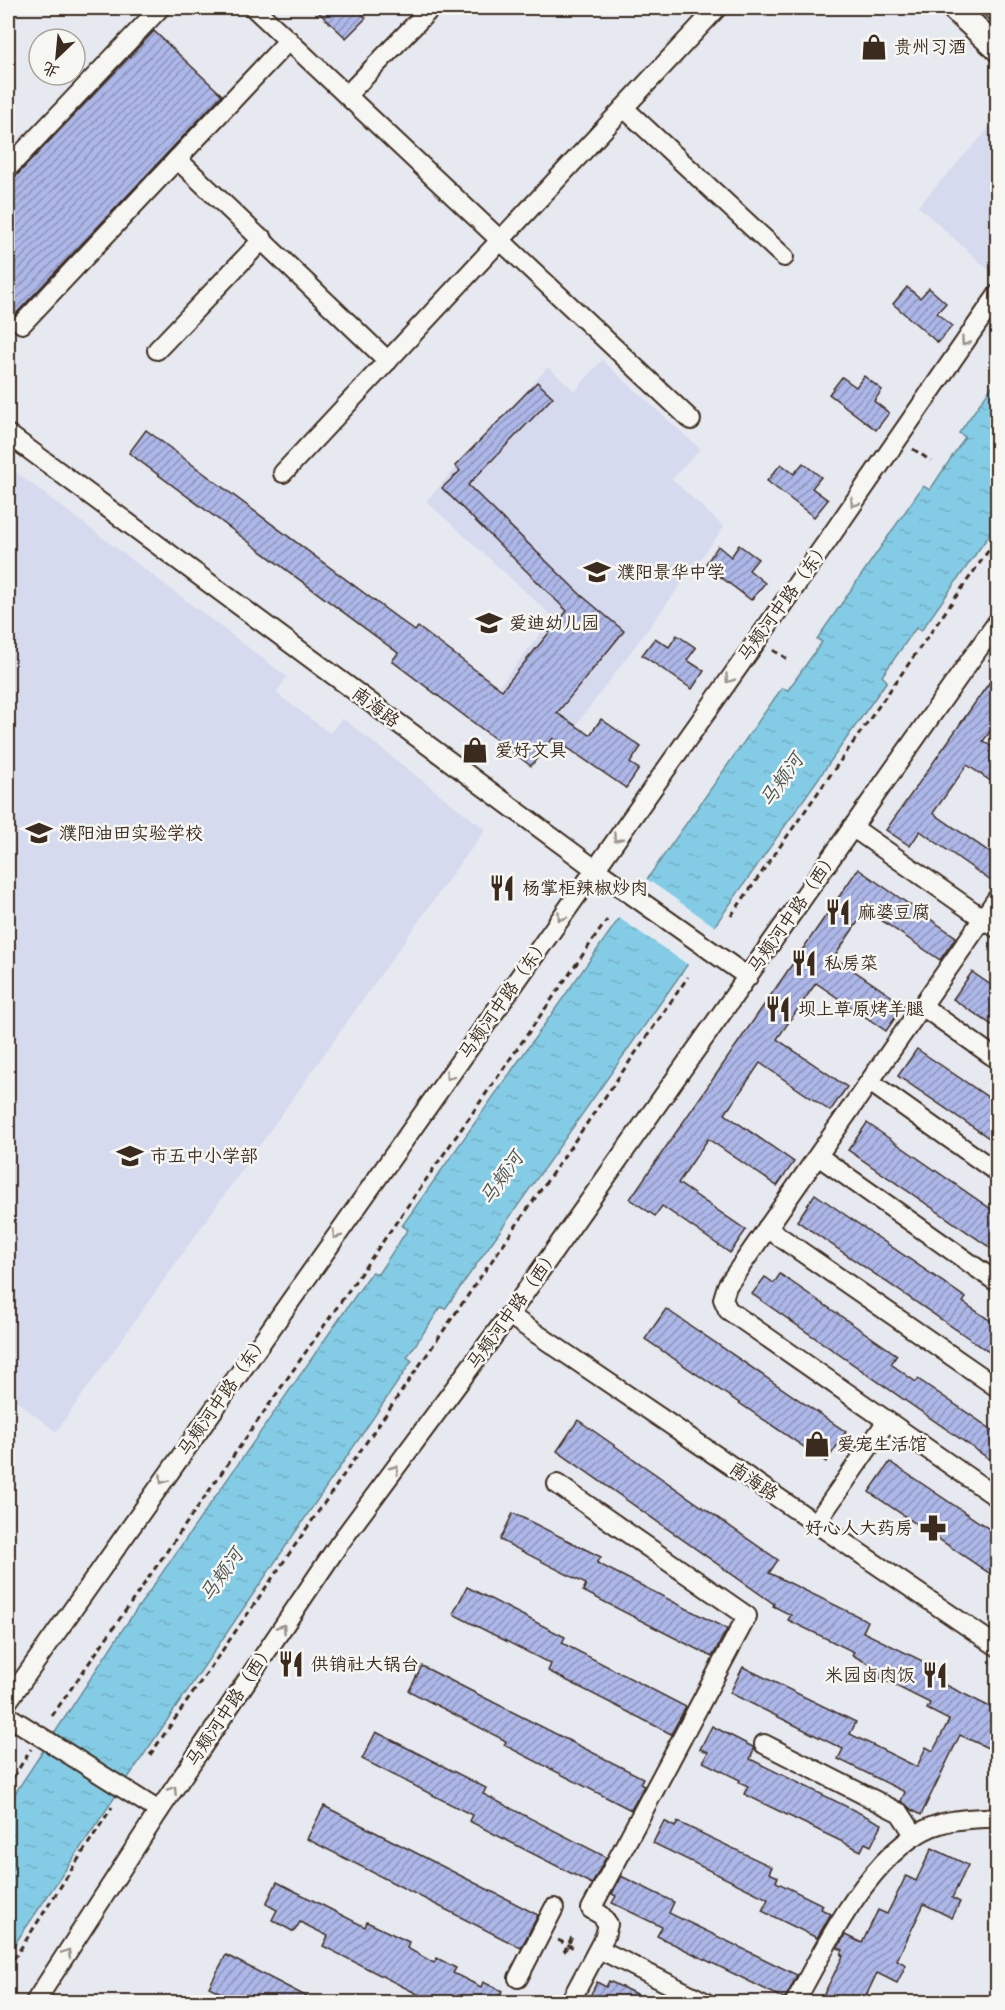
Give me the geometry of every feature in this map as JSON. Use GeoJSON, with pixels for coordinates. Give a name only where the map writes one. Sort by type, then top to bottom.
{"type":"FeatureCollection","features":[{"type":"Feature","properties":{"kind":"main road"},"geometry":{"type":"LineString","coordinates":[[954,8],[998,49]]}},
{"type":"Feature","properties":{"kind":"street"},"geometry":{"type":"LineString","coordinates":[[8,168],[160,8]]}},
{"type":"Feature","properties":{"kind":"street"},"geometry":{"type":"LineString","coordinates":[[254,8],[692,420]]}},
{"type":"Feature","properties":{"kind":"street"},"geometry":{"type":"LineString","coordinates":[[347,95],[431,8]]}},
{"type":"Feature","properties":{"kind":"street"},"geometry":{"type":"LineString","coordinates":[[284,473],[717,8]]}},
{"type":"Feature","properties":{"kind":"street"},"geometry":{"type":"LineString","coordinates":[[22,324],[289,40]]}},
{"type":"Feature","properties":{"kind":"street"},"geometry":{"type":"LineString","coordinates":[[624,108],[784,258]]}},
{"type":"Feature","properties":{"kind":"street"},"geometry":{"type":"LineString","coordinates":[[177,159],[388,361]]}},
{"type":"Feature","properties":{"kind":"street"},"geometry":{"type":"LineString","coordinates":[[157,350],[262,239]]}},
{"type":"Feature","properties":{"kind":"street","name":"马颊河中路（东）"},"geometry":{"type":"LineString","coordinates":[[8,1701],[998,294]]}},
{"type":"Feature","properties":{"kind":"street","name":"南海路"},"geometry":{"type":"LineString","coordinates":[[8,434],[595,869],[748,976]]}},
{"type":"Feature","properties":{"kind":"street","name":"马颊河中路（西）"},"geometry":{"type":"LineString","coordinates":[[35,2002],[159,1811],[339,1545],[509,1315],[998,621]]}},
{"type":"Feature","properties":{"kind":"street"},"geometry":{"type":"LineString","coordinates":[[852,827],[990,924]]}},
{"type":"Feature","properties":{"kind":"street"},"geometry":{"type":"LineString","coordinates":[[998,897],[990,924],[922,1006],[727,1286],[723,1299],[728,1310],[998,1498]]}},
{"type":"Feature","properties":{"kind":"street"},"geometry":{"type":"LineString","coordinates":[[922,1006],[998,1060]]}},
{"type":"Feature","properties":{"kind":"street"},"geometry":{"type":"LineString","coordinates":[[870,1082],[998,1173]]}},
{"type":"Feature","properties":{"kind":"street"},"geometry":{"type":"LineString","coordinates":[[818,1156],[998,1283]]}},
{"type":"Feature","properties":{"kind":"street"},"geometry":{"type":"LineString","coordinates":[[767,1228],[998,1388]]}},
{"type":"Feature","properties":{"kind":"street","name":"南海路"},"geometry":{"type":"LineString","coordinates":[[509,1315],[998,1647]]}},
{"type":"Feature","properties":{"kind":"street"},"geometry":{"type":"LineString","coordinates":[[816,1523],[887,1421]]}},
{"type":"Feature","properties":{"kind":"street"},"geometry":{"type":"LineString","coordinates":[[557,1484],[747,1616],[591,1909],[601,1915],[608,1924],[597,1953],[570,2002]]}},
{"type":"Feature","properties":{"kind":"street"},"geometry":{"type":"LineString","coordinates":[[8,1716],[159,1811]]}},
{"type":"Feature","properties":{"kind":"street"},"geometry":{"type":"LineString","coordinates":[[764,1744],[900,1813],[915,1836]]}},
{"type":"Feature","properties":{"kind":"street"},"geometry":{"type":"LineString","coordinates":[[795,2002],[859,1893],[882,1865],[915,1836],[942,1823],[998,1817]]}},
{"type":"Feature","properties":{"kind":"street"},"geometry":{"type":"LineString","coordinates":[[518,1978],[554,1908]]}},
{"type":"Feature","properties":{"kind":"street"},"geometry":{"type":"LineString","coordinates":[[597,1953],[705,2002]]}},
{"type":"Feature","properties":{"kind":"path"},"geometry":{"type":"LineString","coordinates":[[898,439],[931,461]]}},
{"type":"Feature","properties":{"kind":"path"},"geometry":{"type":"LineString","coordinates":[[731,916],[998,537]]}},
{"type":"Feature","properties":{"kind":"path"},"geometry":{"type":"LineString","coordinates":[[52,1716],[607,920]]}},
{"type":"Feature","properties":{"kind":"path"},"geometry":{"type":"LineString","coordinates":[[150,1755],[688,977]]}},
{"type":"Feature","properties":{"kind":"path"},"geometry":{"type":"LineString","coordinates":[[8,1786],[34,1743]]}},
{"type":"Feature","properties":{"kind":"path"},"geometry":{"type":"LineString","coordinates":[[8,1968],[112,1807]]}},
{"type":"Feature","properties":{"kind":"path"},"geometry":{"type":"LineString","coordinates":[[542,1932],[568,1945],[597,1953]]}},
{"type":"Feature","properties":{"kind":"path"},"geometry":{"type":"LineString","coordinates":[[564,1952],[572,1937]]}},
{"type":"Feature","properties":{"kind":"shaded area"},"geometry":{"type":"Polygon","coordinates":[[[994,123],[998,127],[998,270],[994,275],[918,206],[994,123]]]}},
{"type":"Feature","properties":{"kind":"shaded area","name":"濮阳景华中学"},"geometry":{"type":"Polygon","coordinates":[[[602,360],[700,449],[672,479],[724,527],[568,736],[500,685],[553,617],[426,501],[548,367],[575,391],[602,360]]]}},
{"type":"Feature","properties":{"kind":"shaded area","name":"市五中小学部"},"geometry":{"type":"Polygon","coordinates":[[[8,466],[287,677],[276,693],[330,733],[342,718],[486,830],[455,870],[56,1432],[8,1394],[8,466]]]}},
{"type":"Feature","properties":{"kind":"water","name":"马颊河"},"geometry":{"type":"Polygon","coordinates":[[[997,379],[997,524],[921,631],[916,628],[882,676],[887,681],[445,1309],[441,1307],[407,1357],[412,1361],[8,1954],[8,1804],[123,1629],[372,1272],[378,1274],[408,1229],[402,1226],[782,688],[788,690],[822,642],[817,639],[923,486],[930,490],[965,437],[959,433],[997,379]]]}},
{"type":"Feature","properties":{"kind":"pier"},"geometry":{"type":"Polygon","coordinates":[[[644,877],[717,928],[690,966],[616,916],[644,877]]]}},
{"type":"Feature","properties":{"kind":"building"},"geometry":{"type":"Polygon","coordinates":[[[314,8],[355,8],[366,18],[346,38],[314,8]]]}},
{"type":"Feature","properties":{"kind":"building"},"geometry":{"type":"Polygon","coordinates":[[[154,31],[222,95],[14,316],[8,331],[8,179],[16,176],[154,31]]]}},
{"type":"Feature","properties":{"kind":"building"},"geometry":{"type":"Polygon","coordinates":[[[907,287],[920,298],[929,288],[946,303],[937,313],[952,326],[938,343],[893,304],[907,287]]]}},
{"type":"Feature","properties":{"kind":"building"},"geometry":{"type":"Polygon","coordinates":[[[864,376],[882,390],[874,401],[889,413],[876,430],[829,394],[842,377],[856,387],[864,376]]]}},
{"type":"Feature","properties":{"kind":"building"},"geometry":{"type":"Polygon","coordinates":[[[537,382],[553,397],[468,485],[581,595],[624,631],[557,713],[590,735],[601,719],[641,747],[630,763],[639,769],[626,788],[553,738],[531,766],[392,661],[398,653],[129,453],[146,430],[415,631],[418,627],[502,690],[567,611],[442,488],[460,471],[455,466],[537,382]]]}},
{"type":"Feature","properties":{"kind":"building"},"geometry":{"type":"Polygon","coordinates":[[[803,463],[821,477],[812,488],[828,500],[814,517],[767,481],[781,464],[794,474],[803,463]]]}},
{"type":"Feature","properties":{"kind":"building"},"geometry":{"type":"Polygon","coordinates":[[[739,545],[758,559],[749,570],[765,583],[751,600],[705,565],[718,546],[731,557],[739,545]]]}},
{"type":"Feature","properties":{"kind":"building"},"geometry":{"type":"Polygon","coordinates":[[[677,635],[696,648],[687,660],[704,671],[692,689],[642,655],[655,638],[669,647],[677,635]]]}},
{"type":"Feature","properties":{"kind":"building"},"geometry":{"type":"Polygon","coordinates":[[[998,670],[998,721],[983,741],[998,751],[998,786],[967,765],[933,813],[998,858],[998,871],[991,881],[920,831],[910,846],[886,830],[998,670]]]}},
{"type":"Feature","properties":{"kind":"building"},"geometry":{"type":"Polygon","coordinates":[[[858,869],[956,937],[940,960],[866,910],[834,957],[904,1005],[886,1031],[816,983],[777,1039],[847,1087],[830,1111],[760,1063],[725,1114],[794,1162],[777,1186],[708,1139],[678,1183],[746,1230],[730,1253],[662,1206],[655,1216],[630,1199],[858,869]]]}},
{"type":"Feature","properties":{"kind":"building"},"geometry":{"type":"Polygon","coordinates":[[[972,972],[998,990],[998,1029],[953,999],[972,972]]]}},
{"type":"Feature","properties":{"kind":"building"},"geometry":{"type":"Polygon","coordinates":[[[917,1049],[998,1104],[998,1144],[898,1076],[917,1049]]]}},
{"type":"Feature","properties":{"kind":"building"},"geometry":{"type":"Polygon","coordinates":[[[867,1123],[998,1214],[998,1253],[848,1150],[867,1123]]]}},
{"type":"Feature","properties":{"kind":"building"},"geometry":{"type":"Polygon","coordinates":[[[815,1194],[966,1298],[963,1302],[998,1326],[998,1358],[797,1221],[815,1194]]]}},
{"type":"Feature","properties":{"kind":"building"},"geometry":{"type":"Polygon","coordinates":[[[780,1274],[897,1355],[891,1364],[916,1382],[918,1379],[998,1434],[998,1465],[752,1294],[765,1277],[774,1283],[780,1274]]]}},
{"type":"Feature","properties":{"kind":"building"},"geometry":{"type":"Polygon","coordinates":[[[666,1309],[846,1432],[826,1462],[645,1339],[666,1309]]]}},
{"type":"Feature","properties":{"kind":"building"},"geometry":{"type":"Polygon","coordinates":[[[578,1420],[778,1560],[769,1573],[868,1621],[863,1632],[945,1672],[940,1682],[998,1711],[998,1744],[992,1741],[988,1748],[960,1735],[921,1815],[901,1801],[905,1792],[838,1759],[843,1749],[730,1693],[743,1667],[856,1722],[850,1734],[917,1767],[926,1747],[933,1751],[949,1720],[927,1709],[930,1703],[868,1672],[871,1665],[852,1655],[854,1652],[788,1620],[791,1615],[773,1606],[774,1604],[557,1451],[578,1420]]]}},
{"type":"Feature","properties":{"kind":"building"},"geometry":{"type":"Polygon","coordinates":[[[890,1462],[998,1535],[998,1579],[869,1492],[890,1462]]]}},
{"type":"Feature","properties":{"kind":"building"},"geometry":{"type":"Polygon","coordinates":[[[513,1513],[601,1557],[597,1563],[727,1629],[712,1657],[583,1591],[586,1584],[500,1540],[513,1513]]]}},
{"type":"Feature","properties":{"kind":"building"},"geometry":{"type":"Polygon","coordinates":[[[467,1587],[565,1637],[562,1643],[686,1707],[671,1734],[548,1671],[551,1664],[453,1614],[467,1587]]]}},
{"type":"Feature","properties":{"kind":"building"},"geometry":{"type":"Polygon","coordinates":[[[422,1666],[643,1778],[640,1784],[644,1786],[631,1810],[504,1745],[506,1741],[409,1691],[422,1666]]]}},
{"type":"Feature","properties":{"kind":"building"},"geometry":{"type":"Polygon","coordinates":[[[712,1726],[753,1747],[750,1759],[882,1824],[871,1846],[865,1843],[861,1851],[744,1794],[748,1786],[703,1762],[708,1752],[700,1749],[712,1726]]]}},
{"type":"Feature","properties":{"kind":"building"},"geometry":{"type":"Polygon","coordinates":[[[376,1732],[486,1788],[483,1794],[606,1857],[592,1884],[469,1821],[472,1815],[362,1759],[376,1732]]]}},
{"type":"Feature","properties":{"kind":"building"},"geometry":{"type":"Polygon","coordinates":[[[324,1806],[538,1915],[521,1948],[307,1839],[324,1806]]]}},
{"type":"Feature","properties":{"kind":"building"},"geometry":{"type":"Polygon","coordinates":[[[664,1821],[675,1827],[678,1822],[772,1867],[769,1873],[778,1877],[776,1882],[823,1905],[821,1909],[831,1914],[817,1938],[762,1911],[768,1899],[653,1843],[664,1821]]]}},
{"type":"Feature","properties":{"kind":"building"},"geometry":{"type":"Polygon","coordinates":[[[932,1848],[968,1865],[952,1898],[960,1902],[952,1918],[924,1904],[897,1960],[906,1965],[897,1983],[877,1973],[863,2002],[820,2002],[843,1956],[841,1955],[843,1950],[838,1948],[845,1935],[862,1943],[878,1910],[887,1914],[906,1876],[916,1881],[932,1848]]]}},
{"type":"Feature","properties":{"kind":"building"},"geometry":{"type":"Polygon","coordinates":[[[621,1876],[674,1902],[669,1913],[797,1975],[785,1999],[657,1936],[662,1927],[612,1903],[616,1896],[612,1894],[621,1876]]]}},
{"type":"Feature","properties":{"kind":"building"},"geometry":{"type":"Polygon","coordinates":[[[277,1882],[365,1927],[367,1922],[409,1942],[407,1948],[434,1963],[437,1958],[456,1968],[453,1973],[481,1987],[483,1982],[502,1991],[500,1996],[513,2002],[433,2002],[323,1946],[328,1936],[300,1922],[294,1932],[272,1920],[277,1910],[266,1904],[277,1882]]]}},
{"type":"Feature","properties":{"kind":"building"},"geometry":{"type":"Polygon","coordinates":[[[226,1955],[317,2002],[239,2002],[209,1987],[226,1955]]]}},
{"type":"Feature","properties":{"kind":"building"},"geometry":{"type":"Polygon","coordinates":[[[609,1981],[653,2002],[587,2002],[597,1982],[606,1987],[609,1981]]]}},
{"type":"Feature","properties":{"kind":"place","name":"贵州习酒"},"geometry":{"type":"Point","coordinates":[874,47]}},
{"type":"Feature","properties":{"kind":"place","name":"濮阳景华中学"},"geometry":{"type":"Point","coordinates":[597,572]}},
{"type":"Feature","properties":{"kind":"place","name":"爱迪幼儿园"},"geometry":{"type":"Point","coordinates":[489,623]}},
{"type":"Feature","properties":{"kind":"place","name":"爱好文具"},"geometry":{"type":"Point","coordinates":[475,750]}},
{"type":"Feature","properties":{"kind":"place","name":"濮阳油田实验学校"},"geometry":{"type":"Point","coordinates":[39,833]}},
{"type":"Feature","properties":{"kind":"place","name":"杨掌柜辣椒炒肉"},"geometry":{"type":"Point","coordinates":[502,888]}},
{"type":"Feature","properties":{"kind":"place","name":"麻婆豆腐"},"geometry":{"type":"Point","coordinates":[838,912]}},
{"type":"Feature","properties":{"kind":"place","name":"私房菜"},"geometry":{"type":"Point","coordinates":[804,963]}},
{"type":"Feature","properties":{"kind":"place","name":"坝上草原烤羊腿"},"geometry":{"type":"Point","coordinates":[778,1009]}},
{"type":"Feature","properties":{"kind":"place","name":"市五中小学部"},"geometry":{"type":"Point","coordinates":[130,1156]}},
{"type":"Feature","properties":{"kind":"place","name":"爱宠生活馆"},"geometry":{"type":"Point","coordinates":[817,1444]}},
{"type":"Feature","properties":{"kind":"place","name":"好心人大药房"},"geometry":{"type":"Point","coordinates":[933,1528]}},
{"type":"Feature","properties":{"kind":"place","name":"供销社大锅台"},"geometry":{"type":"Point","coordinates":[291,1664]}},
{"type":"Feature","properties":{"kind":"place","name":"米园卤肉饭"},"geometry":{"type":"Point","coordinates":[935,1675]}}]}
